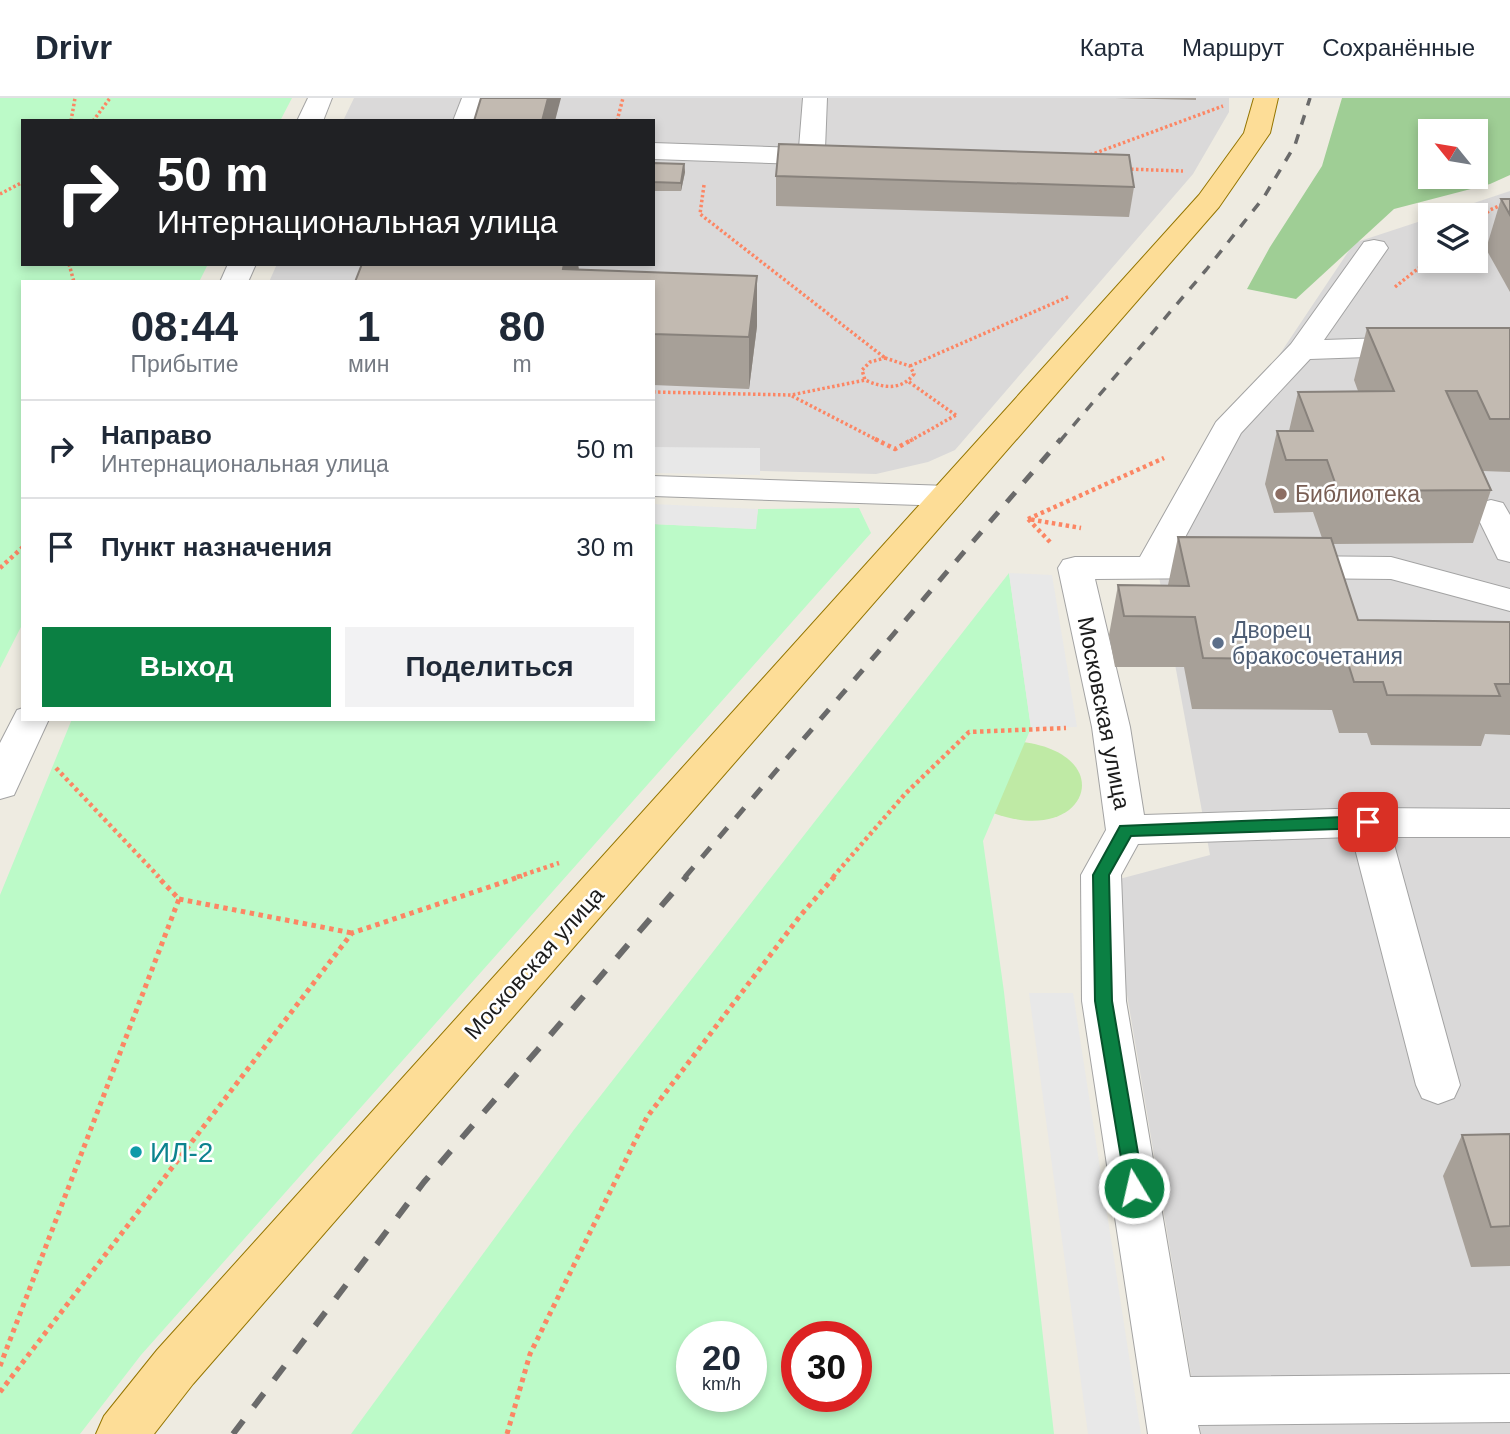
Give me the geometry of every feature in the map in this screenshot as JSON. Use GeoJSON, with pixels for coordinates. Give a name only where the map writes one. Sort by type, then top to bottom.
{"type":"FeatureCollection","features":[{"type":"Feature","properties":{"kind":"main road","name":"Московская улица"},"geometry":{"type":"LineString","coordinates":[[122,1434],[185,1356],[1209,201],[1257,133],[1266,98]]}},
{"type":"Feature","properties":{"kind":"street"},"geometry":{"type":"LineString","coordinates":[[311,119],[320,98]]}},
{"type":"Feature","properties":{"kind":"street"},"geometry":{"type":"LineString","coordinates":[[467,119],[474,98]]}},
{"type":"Feature","properties":{"kind":"street"},"geometry":{"type":"LineString","coordinates":[[812,156],[816,98]]}},
{"type":"Feature","properties":{"kind":"street"},"geometry":{"type":"LineString","coordinates":[[655,151],[854,158]]}},
{"type":"Feature","properties":{"kind":"street"},"geometry":{"type":"LineString","coordinates":[[1374,248],[1303,349],[1227,429],[1153,567],[1391,568],[1510,600]]}},
{"type":"Feature","properties":{"kind":"street"},"geometry":{"type":"LineString","coordinates":[[1303,349],[1510,343]]}},
{"type":"Feature","properties":{"kind":"street"},"geometry":{"type":"LineString","coordinates":[[655,486],[949,496]]}},
{"type":"Feature","properties":{"kind":"street"},"geometry":{"type":"LineString","coordinates":[[1491,510],[1510,551]]}},
{"type":"Feature","properties":{"kind":"street","name":"Московская улица"},"geometry":{"type":"LineString","coordinates":[[1153,567],[1075,568],[1111,727],[1126,830],[1101,875],[1104,1001],[1171,1417]]}},
{"type":"Feature","properties":{"kind":"street"},"geometry":{"type":"LineString","coordinates":[[0,785],[29,721]]}},
{"type":"Feature","properties":{"kind":"street"},"geometry":{"type":"LineString","coordinates":[[1126,830],[1368,822],[1510,823]]}},
{"type":"Feature","properties":{"kind":"street"},"geometry":{"type":"LineString","coordinates":[[1368,822],[1438,1084]]}},
{"type":"Feature","properties":{"kind":"street"},"geometry":{"type":"LineString","coordinates":[[1171,1417],[1510,1398]]}},
{"type":"Feature","properties":{"kind":"path"},"geometry":{"type":"LineString","coordinates":[[71,119],[75,98]]}},
{"type":"Feature","properties":{"kind":"path"},"geometry":{"type":"LineString","coordinates":[[94,119],[110,98]]}},
{"type":"Feature","properties":{"kind":"path"},"geometry":{"type":"LineString","coordinates":[[618,119],[623,98]]}},
{"type":"Feature","properties":{"kind":"path"},"geometry":{"type":"LineString","coordinates":[[1085,157],[1226,106]]}},
{"type":"Feature","properties":{"kind":"path"},"geometry":{"type":"LineString","coordinates":[[708,153],[700,214],[885,358]]}},
{"type":"Feature","properties":{"kind":"path"},"geometry":{"type":"LineString","coordinates":[[1124,169],[1188,171]]}},
{"type":"Feature","properties":{"kind":"path"},"geometry":{"type":"LineString","coordinates":[[0,194],[21,183]]}},
{"type":"Feature","properties":{"kind":"path"},"geometry":{"type":"LineString","coordinates":[[1488,212],[1510,201]]}},
{"type":"Feature","properties":{"kind":"path"},"geometry":{"type":"LineString","coordinates":[[910,366],[1076,293]]}},
{"type":"Feature","properties":{"kind":"path"},"geometry":{"type":"LineString","coordinates":[[655,392],[791,395],[865,380],[878,386],[895,387],[909,382],[914,374],[910,366],[899,360],[885,358],[870,362],[862,370],[865,380]]}},
{"type":"Feature","properties":{"kind":"path"},"geometry":{"type":"LineString","coordinates":[[909,382],[964,421]]}},
{"type":"Feature","properties":{"kind":"path"},"geometry":{"type":"LineString","coordinates":[[791,395],[895,449],[956,415]]}},
{"type":"Feature","properties":{"kind":"path"},"geometry":{"type":"LineString","coordinates":[[1028,519],[1227,429]]}},
{"type":"Feature","properties":{"kind":"path"},"geometry":{"type":"LineString","coordinates":[[0,568],[21,549]]}},
{"type":"Feature","properties":{"kind":"path"},"geometry":{"type":"LineString","coordinates":[[506,1434],[530,1354],[647,1117],[800,916],[905,794],[969,732],[1111,727]]}},
{"type":"Feature","properties":{"kind":"path"},"geometry":{"type":"LineString","coordinates":[[53,765],[179,899],[352,933],[565,861]]}},
{"type":"Feature","properties":{"kind":"path"},"geometry":{"type":"LineString","coordinates":[[0,1366],[179,899]]}},
{"type":"Feature","properties":{"kind":"path"},"geometry":{"type":"LineString","coordinates":[[0,1392],[352,933]]}},
{"type":"Feature","properties":{"kind":"shaded area"},"geometry":{"type":"Polygon","coordinates":[[[354,98],[1229,98],[1229,112],[1193,174],[955,450],[928,462],[876,474],[655,468],[655,280],[270,280],[276,266],[655,266],[655,119],[344,119],[354,98]]]}},
{"type":"Feature","properties":{"kind":"shaded area"},"geometry":{"type":"Polygon","coordinates":[[[1510,191],[1510,1434],[1201,1434],[1108,882],[1210,855],[1153,544],[1354,243],[1418,222],[1418,273],[1488,273],[1488,203],[1474,203],[1510,191]]]}},
{"type":"Feature","properties":{"kind":"shaded area"},"geometry":{"type":"Polygon","coordinates":[[[655,447],[760,448],[760,475],[655,473],[655,447]]]}},
{"type":"Feature","properties":{"kind":"shaded area"},"geometry":{"type":"Polygon","coordinates":[[[655,504],[758,509],[756,529],[655,524],[655,504]]]}},
{"type":"Feature","properties":{"kind":"shaded area"},"geometry":{"type":"Polygon","coordinates":[[[1009,573],[1052,575],[1077,727],[1031,728],[1009,573]]]}},
{"type":"Feature","properties":{"kind":"shaded area"},"geometry":{"type":"Polygon","coordinates":[[[1029,993],[1073,993],[1141,1434],[1088,1434],[1029,993]]]}},
{"type":"Feature","properties":{"kind":"green space"},"geometry":{"type":"Polygon","coordinates":[[[0,98],[292,98],[281,119],[21,119],[21,266],[207,266],[200,280],[21,280],[21,627],[0,668],[0,98]]]}},
{"type":"Feature","properties":{"kind":"green space"},"geometry":{"type":"Polygon","coordinates":[[[1342,98],[1510,98],[1510,175],[1488,185],[1488,119],[1418,119],[1418,189],[1471,189],[1394,209],[1296,299],[1247,289],[1270,247],[1322,166],[1342,98]]]}},
{"type":"Feature","properties":{"kind":"green space"},"geometry":{"type":"Polygon","coordinates":[[[859,508],[871,533],[141,1355],[80,1434],[0,1434],[0,895],[71,721],[655,721],[655,524],[755,529],[758,509],[859,508]]]}},
{"type":"Feature","properties":{"kind":"green space"},"geometry":{"type":"Polygon","coordinates":[[[1009,573],[1031,728],[983,841],[1004,992],[1054,1434],[351,1434],[573,1131],[1009,573]]]}},
{"type":"Feature","properties":{"kind":"green space"},"geometry":{"type":"Polygon","coordinates":[[[1014,741],[1048,748],[1070,761],[1081,777],[1081,794],[1071,808],[1053,818],[1026,821],[993,813],[1014,741]]]}},
{"type":"Feature","properties":{"kind":"building"},"geometry":{"type":"Polygon","coordinates":[[[481,98],[548,98],[543,119],[475,119],[481,98]]]}},
{"type":"Feature","properties":{"kind":"building"},"geometry":{"type":"Polygon","coordinates":[[[779,144],[1129,155],[1134,187],[776,176],[779,144]]]}},
{"type":"Feature","properties":{"kind":"building"},"geometry":{"type":"Polygon","coordinates":[[[655,163],[684,164],[681,183],[655,182],[655,163]]]}},
{"type":"Feature","properties":{"kind":"building"},"geometry":{"type":"Polygon","coordinates":[[[1501,199],[1510,199],[1510,215],[1501,199]]]}},
{"type":"Feature","properties":{"kind":"building"},"geometry":{"type":"Polygon","coordinates":[[[361,266],[564,266],[563,269],[757,276],[749,337],[655,334],[655,280],[356,280],[361,266]]]}},
{"type":"Feature","properties":{"kind":"building"},"geometry":{"type":"Polygon","coordinates":[[[1367,328],[1510,328],[1510,419],[1490,419],[1477,391],[1446,391],[1491,490],[1338,491],[1327,460],[1286,460],[1277,431],[1313,431],[1298,392],[1394,391],[1367,328]]]}},
{"type":"Feature","properties":{"kind":"building"},"geometry":{"type":"Polygon","coordinates":[[[1178,537],[1331,538],[1358,620],[1510,622],[1510,684],[1495,684],[1500,696],[1387,695],[1383,682],[1354,682],[1347,660],[1203,658],[1195,617],[1124,616],[1118,585],[1189,586],[1178,537]]]}},
{"type":"Feature","properties":{"kind":"building"},"geometry":{"type":"Polygon","coordinates":[[[1510,1134],[1510,1226],[1491,1227],[1462,1135],[1510,1134]]]}},
{"type":"Feature","properties":{"kind":"railway"},"geometry":{"type":"LineString","coordinates":[[1060,441],[1206,270],[1264,197],[1295,145],[1310,98]]}},
{"type":"Feature","properties":{"kind":"railway"},"geometry":{"type":"LineString","coordinates":[[685,877],[1061,439]]}},
{"type":"Feature","properties":{"kind":"railway"},"geometry":{"type":"LineString","coordinates":[[233,1434],[424,1182],[687,876]]}},
{"type":"Feature","properties":{"kind":"place","name":"Библиотека"},"geometry":{"type":"Point","coordinates":[1281,494]}},
{"type":"Feature","properties":{"kind":"place","name":"Дворец бракосочетания"},"geometry":{"type":"Point","coordinates":[1218,643]}},
{"type":"Feature","properties":{"kind":"place","name":"ИЛ-2"},"geometry":{"type":"Point","coordinates":[136,1152]}},
{"type":"Feature","properties":{"kind":"route"},"geometry":{"type":"LineString","coordinates":[[1134,1188],[1104,1001],[1101,875],[1126,830],[1368,822]]}}]}
